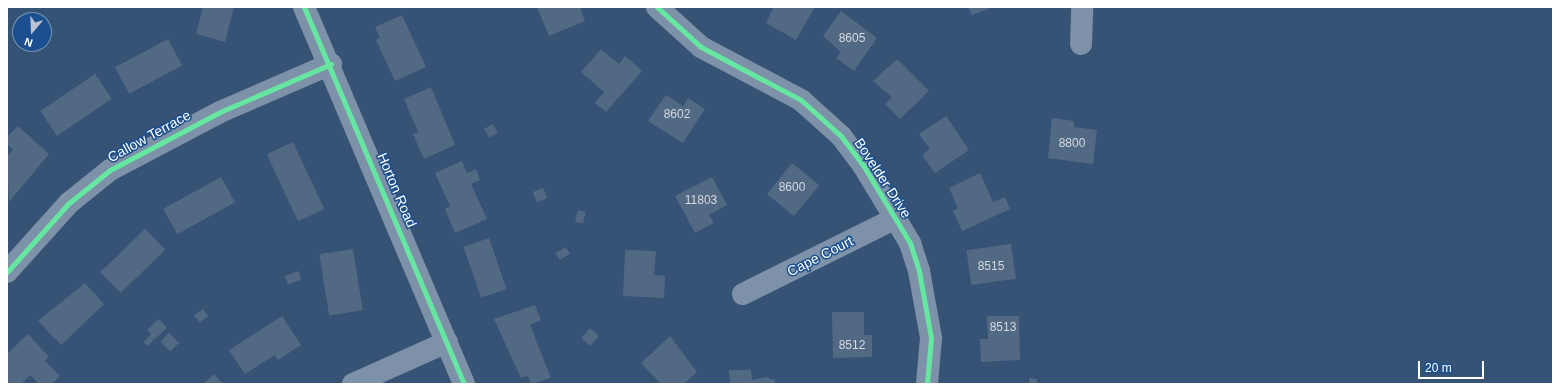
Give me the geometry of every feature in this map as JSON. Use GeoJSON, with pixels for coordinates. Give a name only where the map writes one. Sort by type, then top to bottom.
{"type":"FeatureCollection","features":[{"type":"Feature","properties":{"kind":"street","name":"Horton Road"},"geometry":{"type":"LineString","coordinates":[[304,7],[331,64],[464,384]]}},
{"type":"Feature","properties":{"kind":"street"},"geometry":{"type":"LineString","coordinates":[[1081,44],[1082,7]]}},
{"type":"Feature","properties":{"kind":"street","name":"Bovelder Drive"},"geometry":{"type":"LineString","coordinates":[[666,10],[701,47],[801,100],[822,117],[863,164],[910,243],[928,307],[932,338],[927,384]]}},
{"type":"Feature","properties":{"kind":"street","name":"Callow Terrace"},"geometry":{"type":"LineString","coordinates":[[7,272],[69,203],[110,170],[220,112],[331,64]]}},
{"type":"Feature","properties":{"kind":"street","name":"Cape Court"},"geometry":{"type":"LineString","coordinates":[[744,294],[896,218]]}},
{"type":"Feature","properties":{"kind":"street"},"geometry":{"type":"LineString","coordinates":[[353,384],[447,342]]}},
{"type":"Feature","properties":{"kind":"building"},"geometry":{"type":"Polygon","coordinates":[[[203,7],[234,7],[225,42],[196,34],[203,7]]]}},
{"type":"Feature","properties":{"kind":"building"},"geometry":{"type":"Polygon","coordinates":[[[537,7],[580,7],[585,21],[549,36],[537,7]]]}},
{"type":"Feature","properties":{"kind":"building"},"geometry":{"type":"Polygon","coordinates":[[[774,7],[815,7],[796,40],[766,23],[774,7]]]}},
{"type":"Feature","properties":{"kind":"building"},"geometry":{"type":"Polygon","coordinates":[[[968,7],[993,7],[972,15],[968,7]]]}},
{"type":"Feature","properties":{"kind":"building"},"geometry":{"type":"Polygon","coordinates":[[[841,11],[877,38],[854,71],[836,58],[841,52],[823,36],[841,11]]]}},
{"type":"Feature","properties":{"kind":"building"},"geometry":{"type":"Polygon","coordinates":[[[402,15],[426,67],[395,81],[376,40],[380,38],[375,27],[402,15]]]}},
{"type":"Feature","properties":{"kind":"building"},"geometry":{"type":"Polygon","coordinates":[[[168,39],[182,65],[129,94],[115,67],[168,39]]]}},
{"type":"Feature","properties":{"kind":"building"},"geometry":{"type":"Polygon","coordinates":[[[601,49],[619,64],[625,56],[642,71],[606,112],[595,103],[604,92],[581,72],[601,49]]]}},
{"type":"Feature","properties":{"kind":"building"},"geometry":{"type":"Polygon","coordinates":[[[897,59],[929,91],[900,119],[885,104],[892,97],[873,81],[897,59]]]}},
{"type":"Feature","properties":{"kind":"building"},"geometry":{"type":"Polygon","coordinates":[[[95,74],[112,99],[57,136],[40,111],[95,74]]]}},
{"type":"Feature","properties":{"kind":"building"},"geometry":{"type":"Polygon","coordinates":[[[431,87],[455,145],[424,159],[413,134],[418,132],[404,99],[431,87]]]}},
{"type":"Feature","properties":{"kind":"building"},"geometry":{"type":"Polygon","coordinates":[[[666,95],[683,106],[688,98],[705,109],[683,143],[648,121],[666,95]]]}},
{"type":"Feature","properties":{"kind":"building"},"geometry":{"type":"Polygon","coordinates":[[[946,116],[969,150],[935,173],[922,155],[930,149],[919,134],[946,116]]]}},
{"type":"Feature","properties":{"kind":"building"},"geometry":{"type":"Polygon","coordinates":[[[1052,118],[1074,121],[1074,127],[1097,130],[1093,164],[1048,158],[1052,118]]]}},
{"type":"Feature","properties":{"kind":"building"},"geometry":{"type":"Polygon","coordinates":[[[493,124],[498,133],[489,138],[484,129],[493,124]]]}},
{"type":"Feature","properties":{"kind":"building"},"geometry":{"type":"Polygon","coordinates":[[[18,126],[49,154],[9,202],[7,156],[13,150],[7,144],[7,137],[18,126]]]}},
{"type":"Feature","properties":{"kind":"building"},"geometry":{"type":"Polygon","coordinates":[[[293,142],[324,209],[298,221],[267,154],[293,142]]]}},
{"type":"Feature","properties":{"kind":"building"},"geometry":{"type":"Polygon","coordinates":[[[462,161],[467,173],[476,169],[480,180],[471,184],[487,219],[455,233],[445,209],[450,206],[435,173],[462,161]]]}},
{"type":"Feature","properties":{"kind":"building"},"geometry":{"type":"Polygon","coordinates":[[[792,163],[819,185],[794,216],[767,194],[792,163]]]}},
{"type":"Feature","properties":{"kind":"building"},"geometry":{"type":"Polygon","coordinates":[[[980,173],[993,202],[1005,197],[1010,209],[962,231],[953,211],[958,208],[949,188],[980,173]]]}},
{"type":"Feature","properties":{"kind":"building"},"geometry":{"type":"Polygon","coordinates":[[[221,177],[235,202],[177,234],[163,209],[221,177]]]}},
{"type":"Feature","properties":{"kind":"building"},"geometry":{"type":"Polygon","coordinates":[[[712,177],[727,205],[709,215],[714,223],[695,233],[675,196],[712,177]]]}},
{"type":"Feature","properties":{"kind":"building"},"geometry":{"type":"Polygon","coordinates":[[[543,188],[547,198],[537,202],[533,192],[543,188]]]}},
{"type":"Feature","properties":{"kind":"building"},"geometry":{"type":"Polygon","coordinates":[[[578,210],[586,212],[583,224],[575,222],[578,210]]]}},
{"type":"Feature","properties":{"kind":"building"},"geometry":{"type":"Polygon","coordinates":[[[145,229],[165,250],[121,293],[100,272],[145,229]]]}},
{"type":"Feature","properties":{"kind":"building"},"geometry":{"type":"Polygon","coordinates":[[[489,238],[507,289],[481,298],[463,247],[489,238]]]}},
{"type":"Feature","properties":{"kind":"building"},"geometry":{"type":"Polygon","coordinates":[[[1011,244],[1016,279],[971,285],[966,250],[1011,244]]]}},
{"type":"Feature","properties":{"kind":"building"},"geometry":{"type":"Polygon","coordinates":[[[566,247],[570,254],[560,260],[556,253],[566,247]]]}},
{"type":"Feature","properties":{"kind":"building"},"geometry":{"type":"Polygon","coordinates":[[[353,249],[363,310],[329,316],[319,254],[353,249]]]}},
{"type":"Feature","properties":{"kind":"building"},"geometry":{"type":"Polygon","coordinates":[[[625,250],[656,251],[654,275],[665,276],[664,298],[623,296],[625,250]]]}},
{"type":"Feature","properties":{"kind":"building"},"geometry":{"type":"Polygon","coordinates":[[[298,271],[301,279],[288,284],[285,276],[298,271]]]}},
{"type":"Feature","properties":{"kind":"building"},"geometry":{"type":"Polygon","coordinates":[[[85,283],[104,304],[61,345],[38,321],[85,283]]]}},
{"type":"Feature","properties":{"kind":"building"},"geometry":{"type":"Polygon","coordinates":[[[535,305],[541,320],[530,325],[551,378],[531,384],[528,376],[521,378],[494,319],[535,305]]]}},
{"type":"Feature","properties":{"kind":"building"},"geometry":{"type":"Polygon","coordinates":[[[203,309],[208,316],[199,323],[194,315],[203,309]]]}},
{"type":"Feature","properties":{"kind":"building"},"geometry":{"type":"Polygon","coordinates":[[[832,312],[864,312],[864,335],[872,335],[872,357],[833,358],[832,312]]]}},
{"type":"Feature","properties":{"kind":"building"},"geometry":{"type":"Polygon","coordinates":[[[282,316],[301,345],[278,360],[275,355],[245,374],[229,350],[282,316]]]}},
{"type":"Feature","properties":{"kind":"building"},"geometry":{"type":"Polygon","coordinates":[[[987,316],[1019,316],[1020,360],[981,362],[980,339],[988,339],[987,316]]]}},
{"type":"Feature","properties":{"kind":"building"},"geometry":{"type":"Polygon","coordinates":[[[159,319],[167,328],[147,346],[144,342],[151,334],[147,330],[159,319]]]}},
{"type":"Feature","properties":{"kind":"building"},"geometry":{"type":"Polygon","coordinates":[[[590,328],[599,336],[590,346],[581,338],[590,328]]]}},
{"type":"Feature","properties":{"kind":"building"},"geometry":{"type":"Polygon","coordinates":[[[169,333],[179,343],[170,351],[161,341],[169,333]]]}},
{"type":"Feature","properties":{"kind":"building"},"geometry":{"type":"Polygon","coordinates":[[[28,334],[49,357],[45,361],[60,376],[52,384],[39,384],[30,375],[21,384],[7,384],[7,354],[28,334]]]}},
{"type":"Feature","properties":{"kind":"building"},"geometry":{"type":"Polygon","coordinates":[[[670,336],[697,372],[684,384],[661,384],[641,363],[670,336]]]}},
{"type":"Feature","properties":{"kind":"building"},"geometry":{"type":"Polygon","coordinates":[[[729,370],[751,370],[752,380],[766,377],[775,380],[775,384],[730,384],[729,370]]]}},
{"type":"Feature","properties":{"kind":"building"},"geometry":{"type":"Polygon","coordinates":[[[214,374],[223,384],[203,384],[214,374]]]}},
{"type":"Feature","properties":{"kind":"building"},"geometry":{"type":"Polygon","coordinates":[[[1029,378],[1037,379],[1037,384],[1029,384],[1029,378]]]}},
{"type":"Feature","properties":{"kind":"cycle path"},"geometry":{"type":"LineString","coordinates":[[304,7],[464,384]]}},
{"type":"Feature","properties":{"kind":"cycle path"},"geometry":{"type":"LineString","coordinates":[[657,7],[701,47],[801,100],[841,136],[863,165],[910,243],[919,271],[931,338],[927,384]]}},
{"type":"Feature","properties":{"kind":"cycle path"},"geometry":{"type":"LineString","coordinates":[[7,272],[69,203],[110,170],[220,112],[331,64]]}}]}
